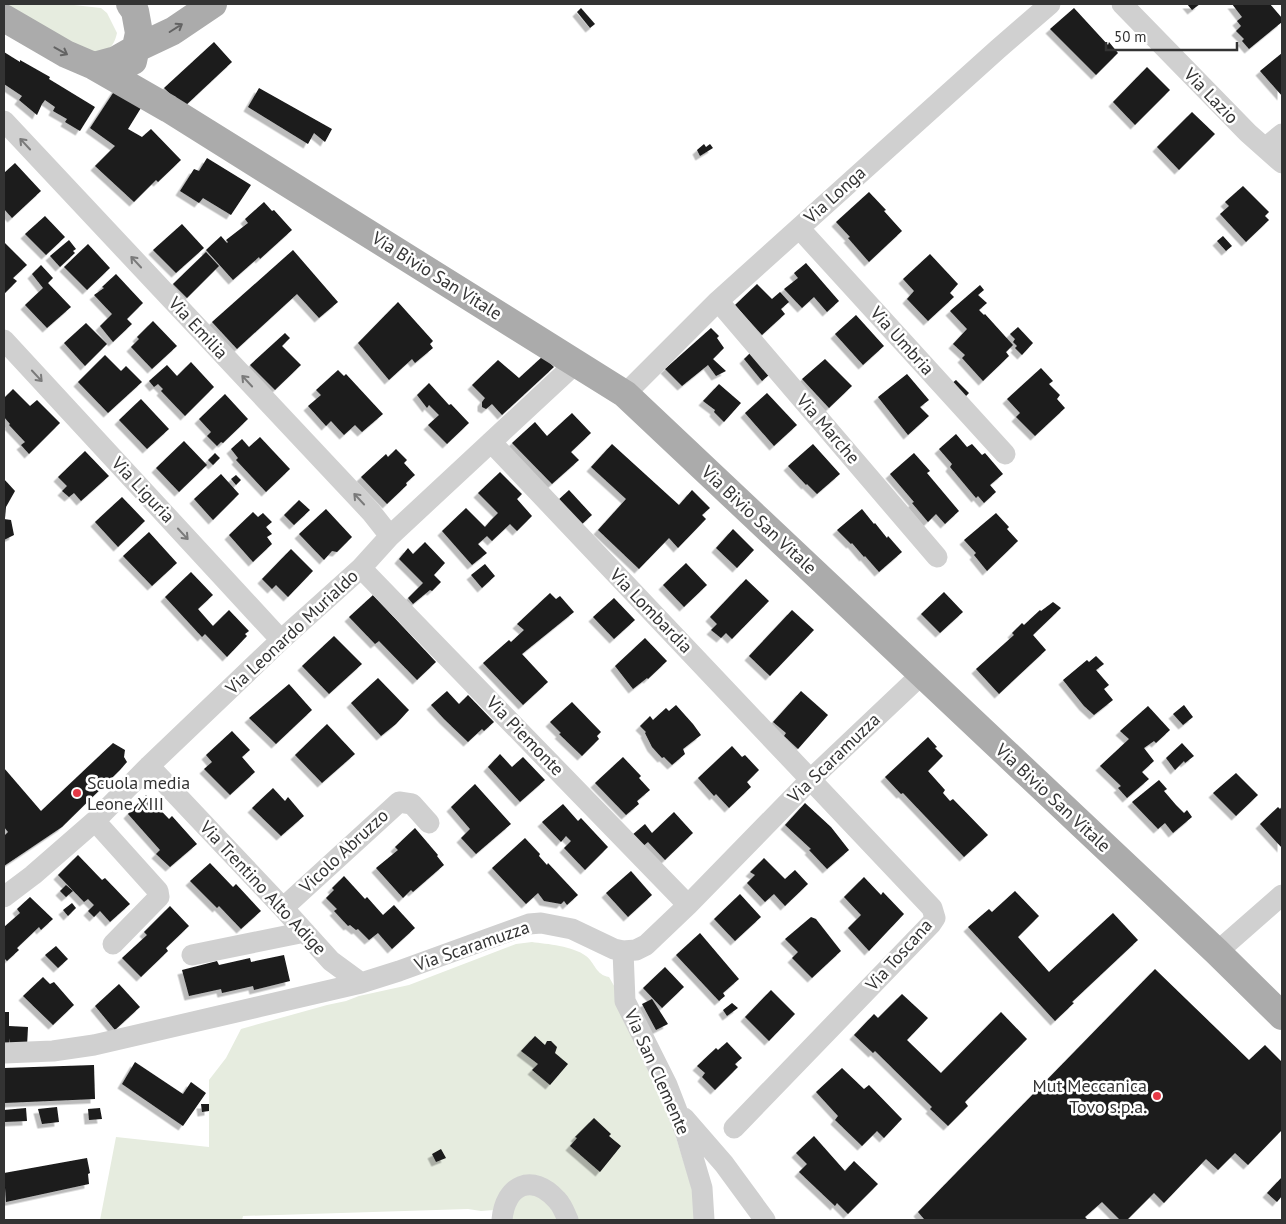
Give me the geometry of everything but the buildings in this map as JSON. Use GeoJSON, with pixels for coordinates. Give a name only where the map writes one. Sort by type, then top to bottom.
{"type":"FeatureCollection","features":[{"type":"Feature","properties":{"kind":"main road","name":"Via Bivio San Vitale"},"geometry":{"type":"LineString","coordinates":[[130,4],[135,11],[140,33],[133,61],[139,81],[169,109]]}},
{"type":"Feature","properties":{"kind":"main road"},"geometry":{"type":"LineString","coordinates":[[94,66],[116,60],[173,31],[213,4]]}},
{"type":"Feature","properties":{"kind":"main road","name":"Via Bivio San Vitale"},"geometry":{"type":"LineString","coordinates":[[4,18],[15,30],[94,66],[169,109],[625,394],[1217,952],[1282,1016]]}},
{"type":"Feature","properties":{"kind":"street","name":"Via Longa"},"geometry":{"type":"LineString","coordinates":[[625,394],[718,301],[1050,4]]}},
{"type":"Feature","properties":{"kind":"street","name":"Via Lazio"},"geometry":{"type":"LineString","coordinates":[[1122,4],[1248,133],[1282,163]]}},
{"type":"Feature","properties":{"kind":"street","name":"Via Emilia"},"geometry":{"type":"LineString","coordinates":[[4,121],[371,512],[390,536]]}},
{"type":"Feature","properties":{"kind":"street"},"geometry":{"type":"LineString","coordinates":[[1265,148],[1282,134]]}},
{"type":"Feature","properties":{"kind":"street","name":"Via Umbria"},"geometry":{"type":"LineString","coordinates":[[799,228],[1005,454]]}},
{"type":"Feature","properties":{"kind":"street","name":"Via Marche"},"geometry":{"type":"LineString","coordinates":[[718,301],[938,557]]}},
{"type":"Feature","properties":{"kind":"street","name":"Via Liguria"},"geometry":{"type":"LineString","coordinates":[[4,340],[281,640]]}},
{"type":"Feature","properties":{"kind":"street","name":"Via Leonardo Murialdo"},"geometry":{"type":"LineString","coordinates":[[4,897],[33,875],[95,821],[149,766],[281,640],[361,568],[390,536],[576,363]]}},
{"type":"Feature","properties":{"kind":"street","name":"Via Lombardia"},"geometry":{"type":"LineString","coordinates":[[490,442],[811,779]]}},
{"type":"Feature","properties":{"kind":"street","name":"Via Piemonte"},"geometry":{"type":"LineString","coordinates":[[361,568],[688,905]]}},
{"type":"Feature","properties":{"kind":"street","name":"Via Scaramuzza"},"geometry":{"type":"LineString","coordinates":[[4,1053],[53,1051],[94,1045],[361,983],[530,924],[541,923],[572,929],[614,949],[623,951],[636,950],[646,944],[688,905],[811,779],[922,674]]}},
{"type":"Feature","properties":{"kind":"street","name":"Via Trentino Alto Adige"},"geometry":{"type":"LineString","coordinates":[[149,766],[331,961],[361,983]]}},
{"type":"Feature","properties":{"kind":"street","name":"Via Toscana"},"geometry":{"type":"LineString","coordinates":[[734,1128],[935,918],[932,908],[811,779]]}},
{"type":"Feature","properties":{"kind":"street","name":"Vicolo Abruzzo"},"geometry":{"type":"LineString","coordinates":[[283,908],[399,802],[412,804],[429,823]]}},
{"type":"Feature","properties":{"kind":"street"},"geometry":{"type":"LineString","coordinates":[[95,821],[158,892],[160,898],[113,944]]}},
{"type":"Feature","properties":{"kind":"street"},"geometry":{"type":"LineString","coordinates":[[1217,952],[1258,914],[1282,895]]}},
{"type":"Feature","properties":{"kind":"street"},"geometry":{"type":"LineString","coordinates":[[192,955],[305,932]]}},
{"type":"Feature","properties":{"kind":"street","name":"Via San Clemente"},"geometry":{"type":"LineString","coordinates":[[623,951],[626,1001],[667,1085],[702,1188],[698,1217]]}},
{"type":"Feature","properties":{"kind":"street"},"geometry":{"type":"LineString","coordinates":[[677,1110],[724,1164],[765,1220]]}},
{"type":"Feature","properties":{"kind":"street"},"geometry":{"type":"LineString","coordinates":[[502,1220],[504,1203],[514,1189],[522,1185],[533,1184],[550,1193],[559,1201],[568,1220]]}},
{"type":"Feature","properties":{"kind":"shaded area"},"geometry":{"type":"Polygon","coordinates":[[[4,4],[65,4],[101,8],[107,13],[117,33],[108,49],[90,53],[4,7],[4,4]]]}},
{"type":"Feature","properties":{"kind":"shaded area"},"geometry":{"type":"Polygon","coordinates":[[[532,942],[560,946],[581,953],[589,959],[601,974],[609,977],[646,1042],[702,1220],[496,1220],[494,1210],[468,1209],[243,1216],[242,1220],[100,1220],[116,1137],[209,1147],[209,1080],[226,1058],[241,1029],[359,996],[409,985],[516,944],[532,942]]]}},
{"type":"Feature","properties":{"kind":"place","name":"Scuola media Leone XIII"},"geometry":{"type":"Point","coordinates":[77,793]}},
{"type":"Feature","properties":{"kind":"place","name":"Mut Meccanica Tovo s.p.a."},"geometry":{"type":"Point","coordinates":[1157,1096]}}]}
